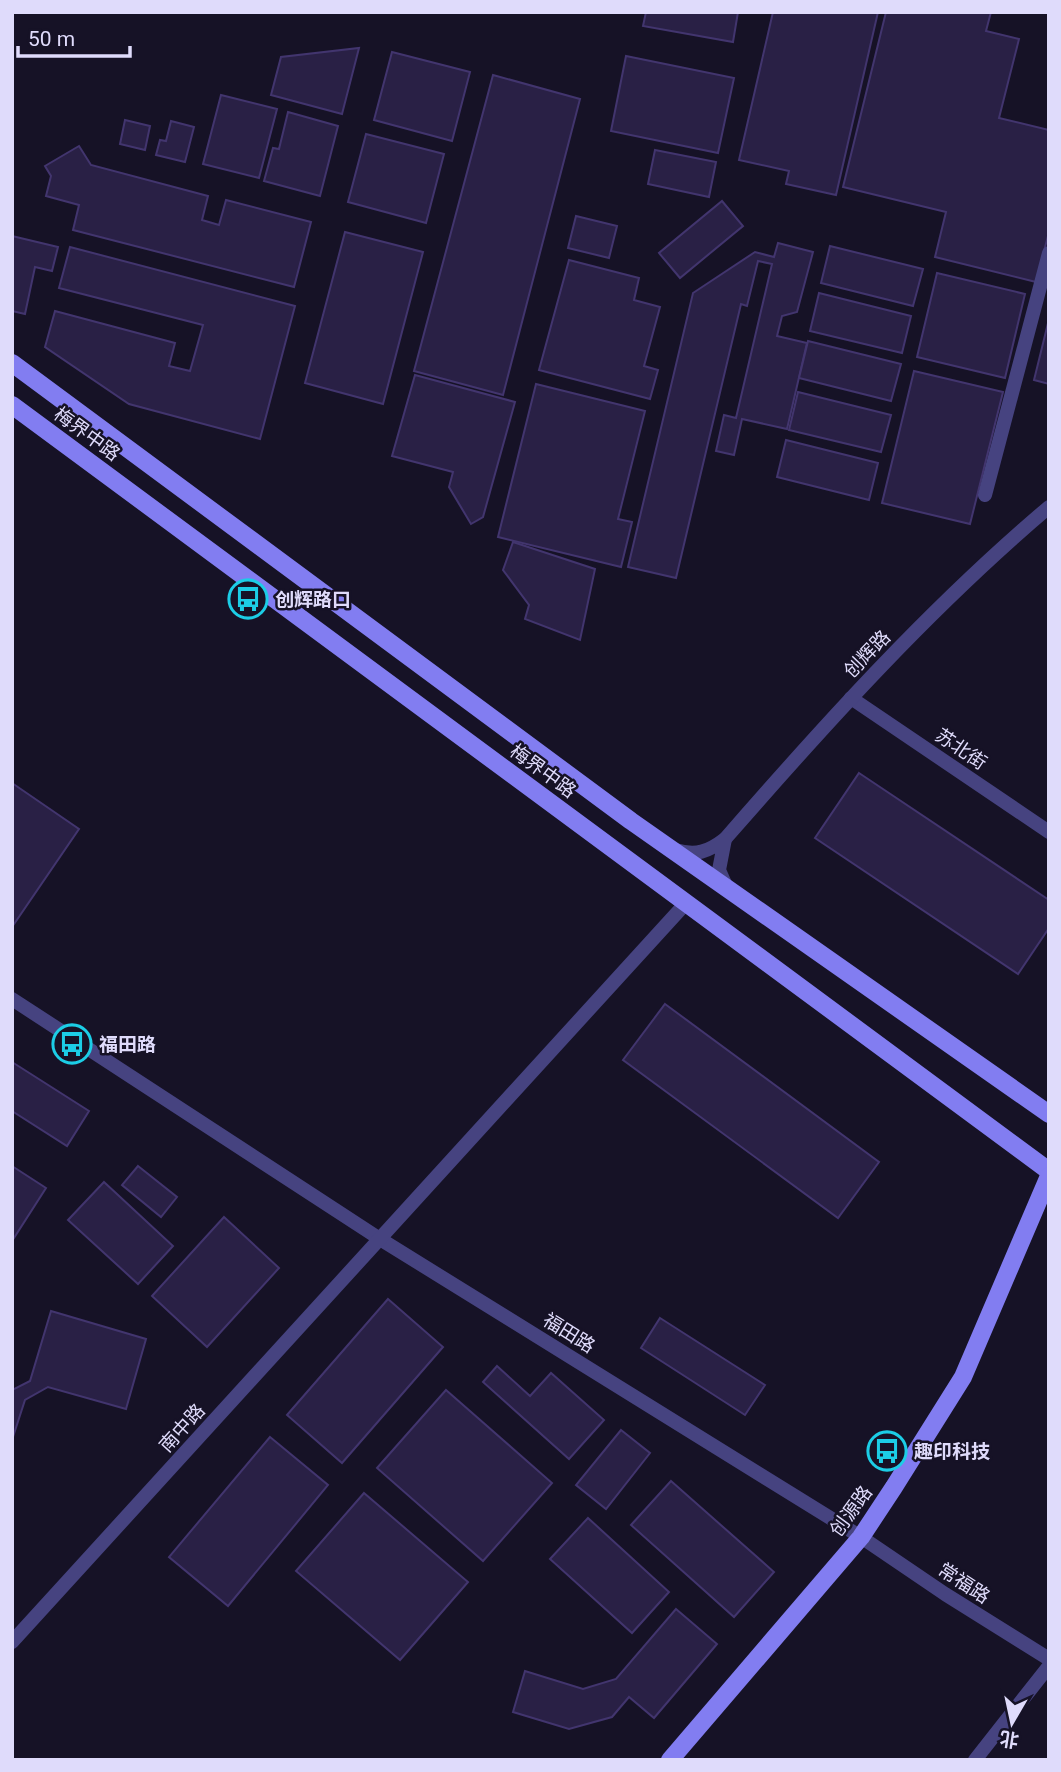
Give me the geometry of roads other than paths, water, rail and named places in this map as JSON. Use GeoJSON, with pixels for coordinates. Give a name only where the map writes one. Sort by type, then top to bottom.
{"type":"FeatureCollection","features":[{"type":"Feature","properties":{"kind":"main road","name":"梅界中路"},"geometry":{"type":"LineString","coordinates":[[14,367],[671,849],[1049,1114]]}},
{"type":"Feature","properties":{"kind":"main road","name":"梅界中路"},"geometry":{"type":"LineString","coordinates":[[12,405],[1049,1171]]}},
{"type":"Feature","properties":{"kind":"main road","name":"创源路"},"geometry":{"type":"LineString","coordinates":[[670,1760],[860,1537],[963,1377],[1049,1177]]}},
{"type":"Feature","properties":{"kind":"street"},"geometry":{"type":"LineString","coordinates":[[985,495],[1049,253]]}},
{"type":"Feature","properties":{"kind":"street","name":"创辉路"},"geometry":{"type":"LineString","coordinates":[[725,839],[822,727],[985,561],[1049,507]]}},
{"type":"Feature","properties":{"kind":"street","name":"苏北街"},"geometry":{"type":"LineString","coordinates":[[851,698],[1049,832]]}},
{"type":"Feature","properties":{"kind":"street"},"geometry":{"type":"LineString","coordinates":[[671,849],[688,854],[702,853],[725,839]]}},
{"type":"Feature","properties":{"kind":"street"},"geometry":{"type":"LineString","coordinates":[[725,839],[719,870],[727,888]]}},
{"type":"Feature","properties":{"kind":"street","name":"南中路"},"geometry":{"type":"LineString","coordinates":[[12,1642],[686,903]]}},
{"type":"Feature","properties":{"kind":"street","name":"福田路"},"geometry":{"type":"LineString","coordinates":[[12,999],[380,1239],[860,1537]]}},
{"type":"Feature","properties":{"kind":"street","name":"常福路"},"geometry":{"type":"LineString","coordinates":[[860,1537],[1049,1659]]}},
{"type":"Feature","properties":{"kind":"street"},"geometry":{"type":"LineString","coordinates":[[975,1760],[1049,1666]]}},
{"type":"Feature","properties":{"kind":"place","name":"创辉路口"},"geometry":{"type":"Point","coordinates":[248,599]}},
{"type":"Feature","properties":{"kind":"place","name":"福田路"},"geometry":{"type":"Point","coordinates":[72,1044]}},
{"type":"Feature","properties":{"kind":"place","name":"趣印科技"},"geometry":{"type":"Point","coordinates":[887,1451]}}]}
